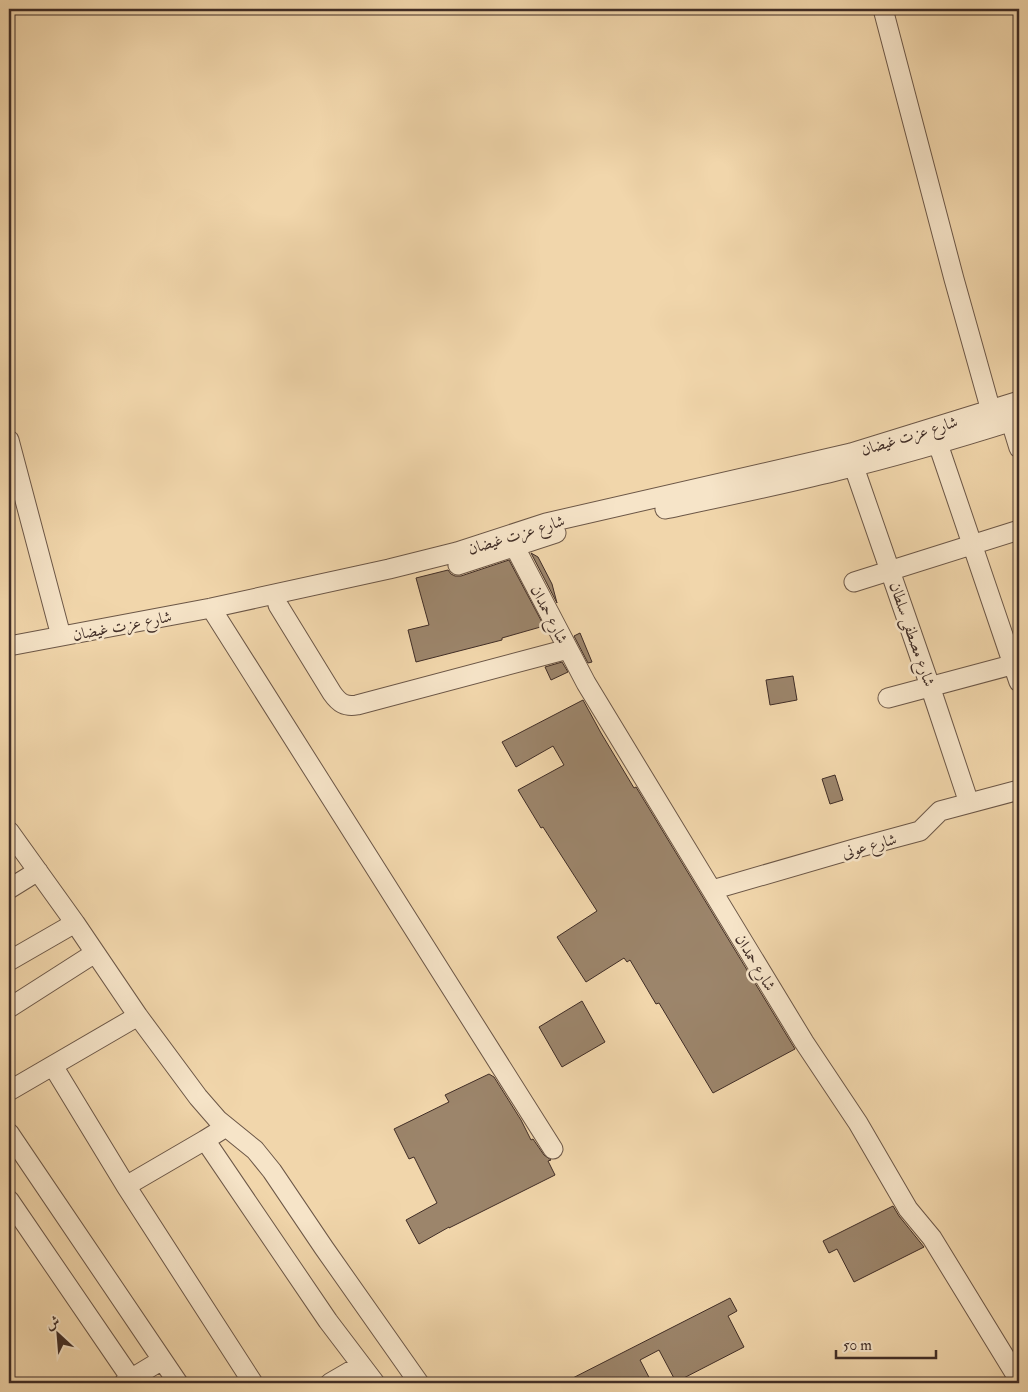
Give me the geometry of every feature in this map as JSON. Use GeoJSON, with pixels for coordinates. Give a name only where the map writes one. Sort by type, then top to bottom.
{"type":"FeatureCollection","features":[{"type":"Feature","properties":{"kind":"street"},"geometry":{"type":"LineString","coordinates":[[883,9],[991,411]]}},
{"type":"Feature","properties":{"kind":"street","name":"شارع عزت غيضان"},"geometry":{"type":"LineString","coordinates":[[9,646],[61,636],[278,605],[460,564],[512,541],[546,523],[832,458],[1019,401]]}},
{"type":"Feature","properties":{"kind":"street"},"geometry":{"type":"LineString","coordinates":[[1015,420],[1019,448]]}},
{"type":"Feature","properties":{"kind":"street","name":"شارع عزت غيضان"},"geometry":{"type":"LineString","coordinates":[[9,657],[214,613],[457,552],[756,490],[854,467],[1015,420]]}},
{"type":"Feature","properties":{"kind":"street"},"geometry":{"type":"LineString","coordinates":[[9,440],[12,462],[61,636]]}},
{"type":"Feature","properties":{"kind":"street"},"geometry":{"type":"LineString","coordinates":[[888,698],[930,686],[1017,670],[938,444]]}},
{"type":"Feature","properties":{"kind":"street","name":"شارع مصطفى سلطان"},"geometry":{"type":"LineString","coordinates":[[854,467],[969,803]]}},
{"type":"Feature","properties":{"kind":"street"},"geometry":{"type":"LineString","coordinates":[[854,582],[1019,530]]}},
{"type":"Feature","properties":{"kind":"street","name":"شارع حمدان"},"geometry":{"type":"LineString","coordinates":[[512,541],[586,683],[804,1042],[854,1116],[908,1209],[932,1238],[1019,1380]]}},
{"type":"Feature","properties":{"kind":"street"},"geometry":{"type":"LineString","coordinates":[[278,605],[332,693],[345,706],[357,705],[568,650]]}},
{"type":"Feature","properties":{"kind":"street"},"geometry":{"type":"LineString","coordinates":[[214,613],[553,1150]]}},
{"type":"Feature","properties":{"kind":"street","name":"شارع عونى"},"geometry":{"type":"LineString","coordinates":[[712,890],[915,833],[924,828],[940,811],[1019,790]]}},
{"type":"Feature","properties":{"kind":"street"},"geometry":{"type":"LineString","coordinates":[[9,831],[15,853],[38,871],[75,922],[138,1016],[198,1097],[218,1120],[255,1150],[272,1171],[419,1383]]}},
{"type":"Feature","properties":{"kind":"street"},"geometry":{"type":"LineString","coordinates":[[9,889],[38,871]]}},
{"type":"Feature","properties":{"kind":"street"},"geometry":{"type":"LineString","coordinates":[[9,961],[75,922]]}},
{"type":"Feature","properties":{"kind":"street"},"geometry":{"type":"LineString","coordinates":[[9,1008],[95,953]]}},
{"type":"Feature","properties":{"kind":"street"},"geometry":{"type":"LineString","coordinates":[[9,1091],[138,1016]]}},
{"type":"Feature","properties":{"kind":"street"},"geometry":{"type":"LineString","coordinates":[[53,1066],[126,1186],[253,1383]]}},
{"type":"Feature","properties":{"kind":"street"},"geometry":{"type":"LineString","coordinates":[[126,1186],[226,1127]]}},
{"type":"Feature","properties":{"kind":"street"},"geometry":{"type":"LineString","coordinates":[[9,1133],[178,1383]]}},
{"type":"Feature","properties":{"kind":"street"},"geometry":{"type":"LineString","coordinates":[[205,1140],[328,1321],[375,1383]]}},
{"type":"Feature","properties":{"kind":"street"},"geometry":{"type":"LineString","coordinates":[[9,1200],[130,1382],[162,1360]]}},
{"type":"Feature","properties":{"kind":"street"},"geometry":{"type":"LineString","coordinates":[[330,1383],[361,1365]]}},
{"type":"Feature","properties":{"kind":"building"},"geometry":{"type":"Polygon","coordinates":[[[531,553],[538,557],[552,584],[557,603],[531,553]]]}},
{"type":"Feature","properties":{"kind":"building"},"geometry":{"type":"Polygon","coordinates":[[[509,560],[544,626],[502,638],[502,640],[416,662],[408,630],[429,625],[416,578],[448,570],[455,576],[461,576],[509,560]]]}},
{"type":"Feature","properties":{"kind":"building"},"geometry":{"type":"Polygon","coordinates":[[[580,633],[592,662],[588,663],[574,636],[580,633]]]}},
{"type":"Feature","properties":{"kind":"building"},"geometry":{"type":"Polygon","coordinates":[[[562,662],[568,672],[551,680],[545,667],[562,662]]]}},
{"type":"Feature","properties":{"kind":"building"},"geometry":{"type":"Polygon","coordinates":[[[793,676],[797,700],[770,705],[766,680],[793,676]]]}},
{"type":"Feature","properties":{"kind":"building"},"geometry":{"type":"Polygon","coordinates":[[[583,700],[634,788],[636,787],[795,1049],[713,1093],[659,1003],[656,1004],[630,960],[627,962],[624,958],[586,982],[557,937],[597,911],[543,827],[541,828],[518,790],[564,765],[553,746],[516,767],[502,742],[583,700]]]}},
{"type":"Feature","properties":{"kind":"building"},"geometry":{"type":"Polygon","coordinates":[[[835,775],[843,800],[830,804],[822,779],[835,775]]]}},
{"type":"Feature","properties":{"kind":"building"},"geometry":{"type":"Polygon","coordinates":[[[582,1001],[605,1042],[562,1067],[539,1027],[582,1001]]]}},
{"type":"Feature","properties":{"kind":"building"},"geometry":{"type":"Polygon","coordinates":[[[489,1074],[494,1077],[521,1120],[531,1140],[533,1139],[544,1155],[551,1160],[548,1161],[555,1175],[449,1227],[419,1244],[406,1220],[437,1203],[414,1157],[409,1159],[394,1129],[449,1102],[445,1095],[489,1074]]]}},
{"type":"Feature","properties":{"kind":"building"},"geometry":{"type":"Polygon","coordinates":[[[893,1206],[924,1247],[854,1282],[837,1249],[829,1253],[823,1241],[893,1206]]]}},
{"type":"Feature","properties":{"kind":"building"},"geometry":{"type":"Polygon","coordinates":[[[730,1298],[737,1311],[728,1316],[744,1347],[676,1382],[659,1350],[640,1360],[652,1383],[563,1383],[730,1298]]]}}]}
